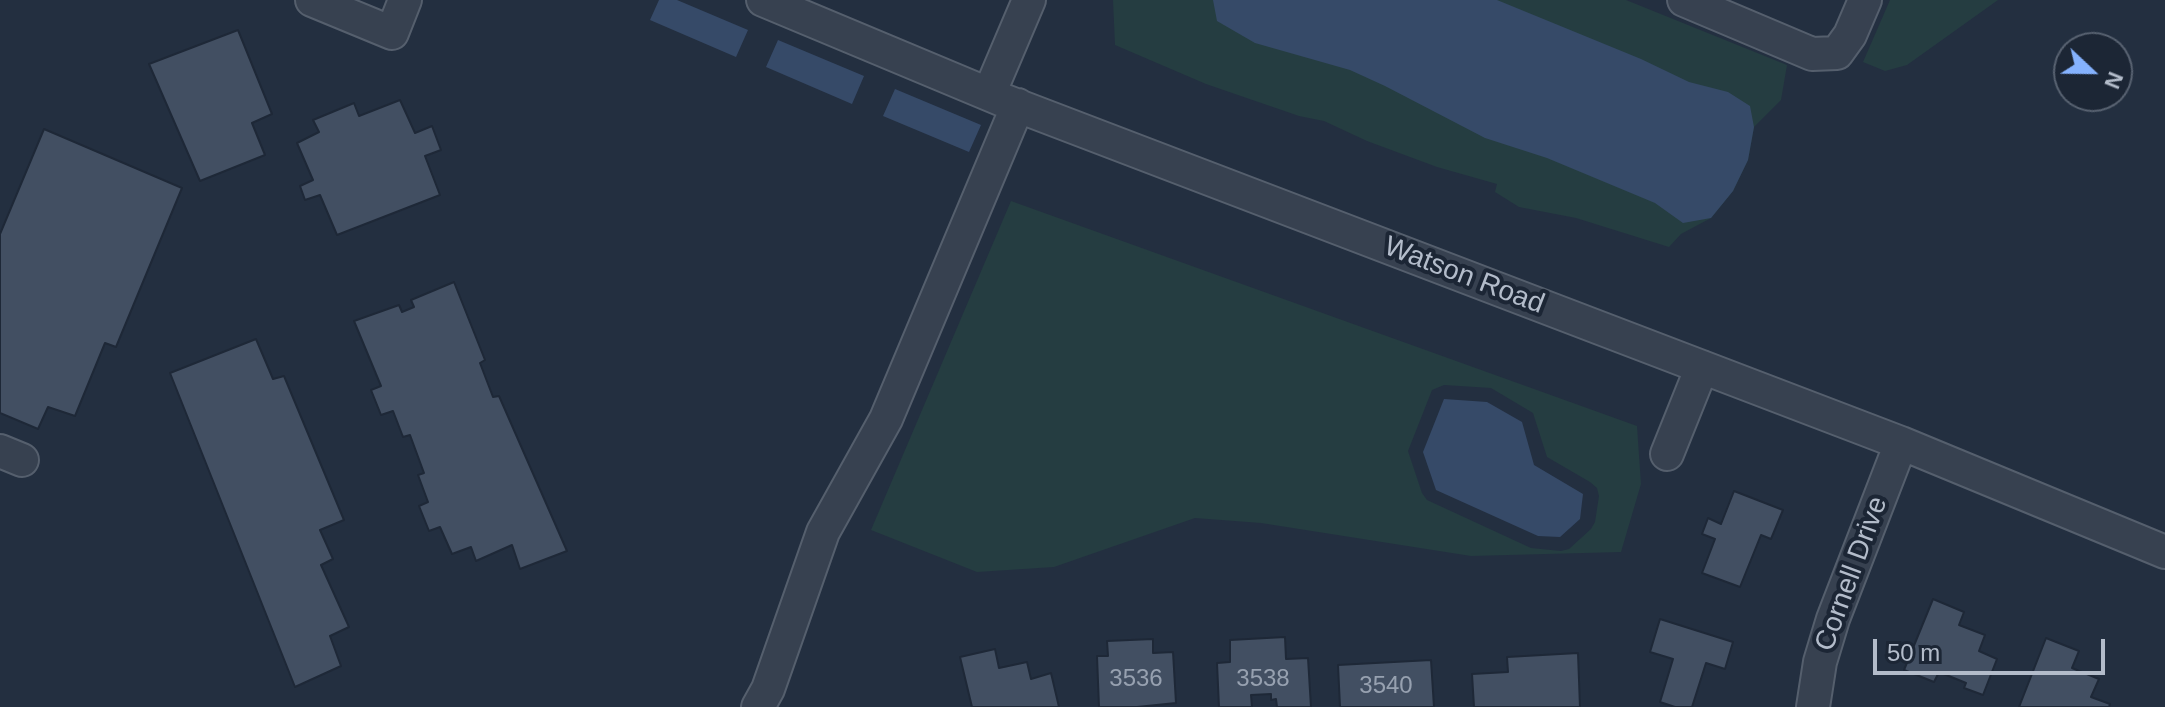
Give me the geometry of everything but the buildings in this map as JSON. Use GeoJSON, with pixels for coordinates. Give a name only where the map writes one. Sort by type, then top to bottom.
{"type":"FeatureCollection","features":[{"type":"Feature","properties":{"kind":"street"},"geometry":{"type":"LineString","coordinates":[[312,0],[392,33],[405,0]]}},
{"type":"Feature","properties":{"kind":"street","name":"Watson Road"},"geometry":{"type":"LineString","coordinates":[[763,0],[807,8],[1004,100],[1901,443],[2165,552]]}},
{"type":"Feature","properties":{"kind":"street"},"geometry":{"type":"LineString","coordinates":[[758,707],[768,689],[823,532],[886,419],[1004,100],[1029,0]]}},
{"type":"Feature","properties":{"kind":"street"},"geometry":{"type":"LineString","coordinates":[[1684,0],[1812,54],[1837,53],[1850,35],[1865,0]]}},
{"type":"Feature","properties":{"kind":"street"},"geometry":{"type":"LineString","coordinates":[[1667,454],[1702,367]]}},
{"type":"Feature","properties":{"kind":"street","name":"Cornell Drive"},"geometry":{"type":"LineString","coordinates":[[1813,707],[1820,662],[1833,619],[1901,443]]}},
{"type":"Feature","properties":{"kind":"green space"},"geometry":{"type":"Polygon","coordinates":[[[1113,0],[1626,0],[1787,65],[1781,100],[1754,127],[1748,160],[1733,191],[1711,218],[1681,234],[1669,247],[1576,218],[1519,207],[1495,192],[1497,184],[1437,167],[1324,121],[1299,116],[1206,84],[1115,45],[1113,0]]]}},
{"type":"Feature","properties":{"kind":"green space"},"geometry":{"type":"Polygon","coordinates":[[[1890,0],[1998,0],[1907,65],[1885,71],[1863,62],[1890,0]]]}},
{"type":"Feature","properties":{"kind":"green space"},"geometry":{"type":"Polygon","coordinates":[[[1011,201],[1637,426],[1641,484],[1621,552],[1471,556],[1261,523],[1195,518],[1054,567],[977,572],[871,530],[1011,201]],[[1444,385],[1432,390],[1408,451],[1422,493],[1427,500],[1531,548],[1569,549],[1595,522],[1599,496],[1597,488],[1547,457],[1533,413],[1491,388],[1444,385]]]}},
{"type":"Feature","properties":{"kind":"water"},"geometry":{"type":"Polygon","coordinates":[[[659,0],[677,0],[748,30],[736,57],[650,20],[659,0]]]}},
{"type":"Feature","properties":{"kind":"water"},"geometry":{"type":"Polygon","coordinates":[[[1213,0],[1497,0],[1689,82],[1728,92],[1750,106],[1754,127],[1748,160],[1733,191],[1711,218],[1683,223],[1655,203],[1547,158],[1485,138],[1350,70],[1255,43],[1217,21],[1213,0]]]}},
{"type":"Feature","properties":{"kind":"water"},"geometry":{"type":"Polygon","coordinates":[[[778,40],[864,76],[852,104],[766,67],[778,40]]]}},
{"type":"Feature","properties":{"kind":"water"},"geometry":{"type":"Polygon","coordinates":[[[895,89],[981,125],[969,152],[883,116],[895,89]]]}},
{"type":"Feature","properties":{"kind":"water"},"geometry":{"type":"Polygon","coordinates":[[[1444,399],[1487,402],[1522,422],[1534,465],[1583,494],[1580,519],[1560,537],[1538,536],[1436,490],[1423,452],[1444,399]]]}}]}
